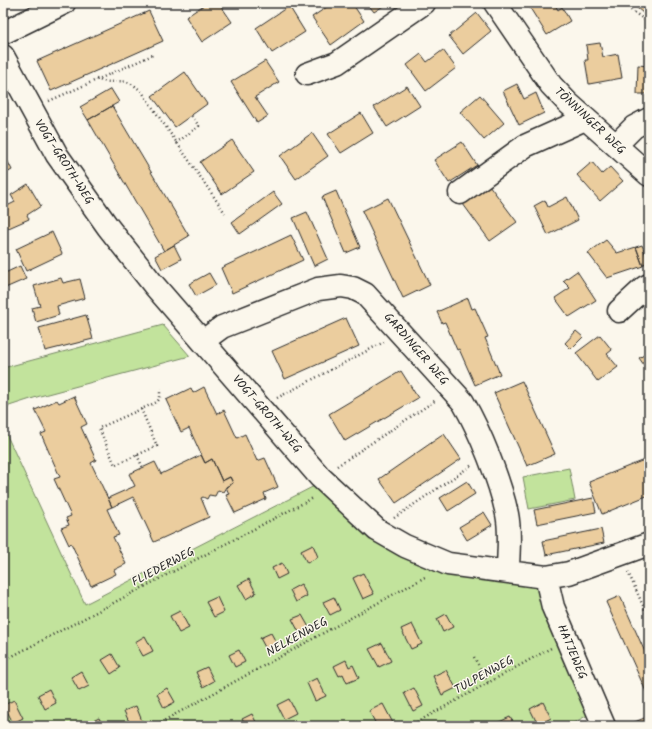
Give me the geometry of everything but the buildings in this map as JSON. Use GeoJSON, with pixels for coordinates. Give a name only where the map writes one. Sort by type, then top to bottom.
{"type":"FeatureCollection","features":[{"type":"Feature","properties":{"kind":"street"},"geometry":{"type":"LineString","coordinates":[[3,33],[64,3]]}},
{"type":"Feature","properties":{"kind":"street"},"geometry":{"type":"LineString","coordinates":[[307,74],[337,63],[424,3]]}},
{"type":"Feature","properties":{"kind":"street","name":"TÖNNINGER WEG"},"geometry":{"type":"LineString","coordinates":[[496,3],[551,85],[585,119],[649,175]]}},
{"type":"Feature","properties":{"kind":"street","name":"VOGT-GROTH-WEG"},"geometry":{"type":"LineString","coordinates":[[3,56],[57,154],[108,227],[153,284],[326,483],[377,530],[405,546],[448,564],[546,577],[569,573],[649,544]]}},
{"type":"Feature","properties":{"kind":"street"},"geometry":{"type":"LineString","coordinates":[[460,193],[525,146],[585,119]]}},
{"type":"Feature","properties":{"kind":"street"},"geometry":{"type":"LineString","coordinates":[[616,145],[634,127],[649,119]]}},
{"type":"Feature","properties":{"kind":"street"},"geometry":{"type":"LineString","coordinates":[[619,311],[649,285]]}},
{"type":"Feature","properties":{"kind":"street","name":"GARDINGER WEG"},"geometry":{"type":"LineString","coordinates":[[203,341],[222,327],[318,289],[329,286],[353,288],[365,294],[463,402],[473,419],[502,495],[507,515],[509,537],[508,572]]}},
{"type":"Feature","properties":{"kind":"street","name":"HATJEWEG"},"geometry":{"type":"LineString","coordinates":[[546,577],[552,607],[604,726]]}},
{"type":"Feature","properties":{"kind":"path"},"geometry":{"type":"LineString","coordinates":[[621,3],[649,23]]}},
{"type":"Feature","properties":{"kind":"path"},"geometry":{"type":"LineString","coordinates":[[31,109],[155,54]]}},
{"type":"Feature","properties":{"kind":"path"},"geometry":{"type":"LineString","coordinates":[[96,79],[105,83],[126,81],[135,85],[142,92],[225,213]]}},
{"type":"Feature","properties":{"kind":"path"},"geometry":{"type":"LineString","coordinates":[[176,143],[199,126],[191,115]]}},
{"type":"Feature","properties":{"kind":"path"},"geometry":{"type":"LineString","coordinates":[[260,406],[401,332]]}},
{"type":"Feature","properties":{"kind":"path"},"geometry":{"type":"LineString","coordinates":[[141,410],[157,446],[115,465],[99,428],[141,410],[159,400],[160,389]]}},
{"type":"Feature","properties":{"kind":"path","name":"FLIEDERWEG"},"geometry":{"type":"LineString","coordinates":[[3,661],[326,483],[452,390]]}},
{"type":"Feature","properties":{"kind":"path"},"geometry":{"type":"LineString","coordinates":[[377,530],[487,454]]}},
{"type":"Feature","properties":{"kind":"path"},"geometry":{"type":"LineString","coordinates":[[137,455],[142,468]]}},
{"type":"Feature","properties":{"kind":"path"},"geometry":{"type":"LineString","coordinates":[[620,555],[649,619]]}},
{"type":"Feature","properties":{"kind":"path","name":"NELKENWEG"},"geometry":{"type":"LineString","coordinates":[[154,726],[448,564]]}},
{"type":"Feature","properties":{"kind":"path","name":"TULPENWEG"},"geometry":{"type":"LineString","coordinates":[[410,726],[566,639]]}},
{"type":"Feature","properties":{"kind":"path"},"geometry":{"type":"LineString","coordinates":[[474,657],[488,683]]}},
{"type":"Feature","properties":{"kind":"green space"},"geometry":{"type":"Polygon","coordinates":[[[163,325],[190,356],[40,396],[3,408],[3,368],[163,325]]]}},
{"type":"Feature","properties":{"kind":"green space"},"geometry":{"type":"Polygon","coordinates":[[[3,427],[85,604],[324,481],[430,557],[546,577],[597,710],[568,726],[3,726],[3,427]]]}},
{"type":"Feature","properties":{"kind":"green space"},"geometry":{"type":"Polygon","coordinates":[[[569,468],[575,500],[529,509],[523,477],[569,468]]]}}]}
